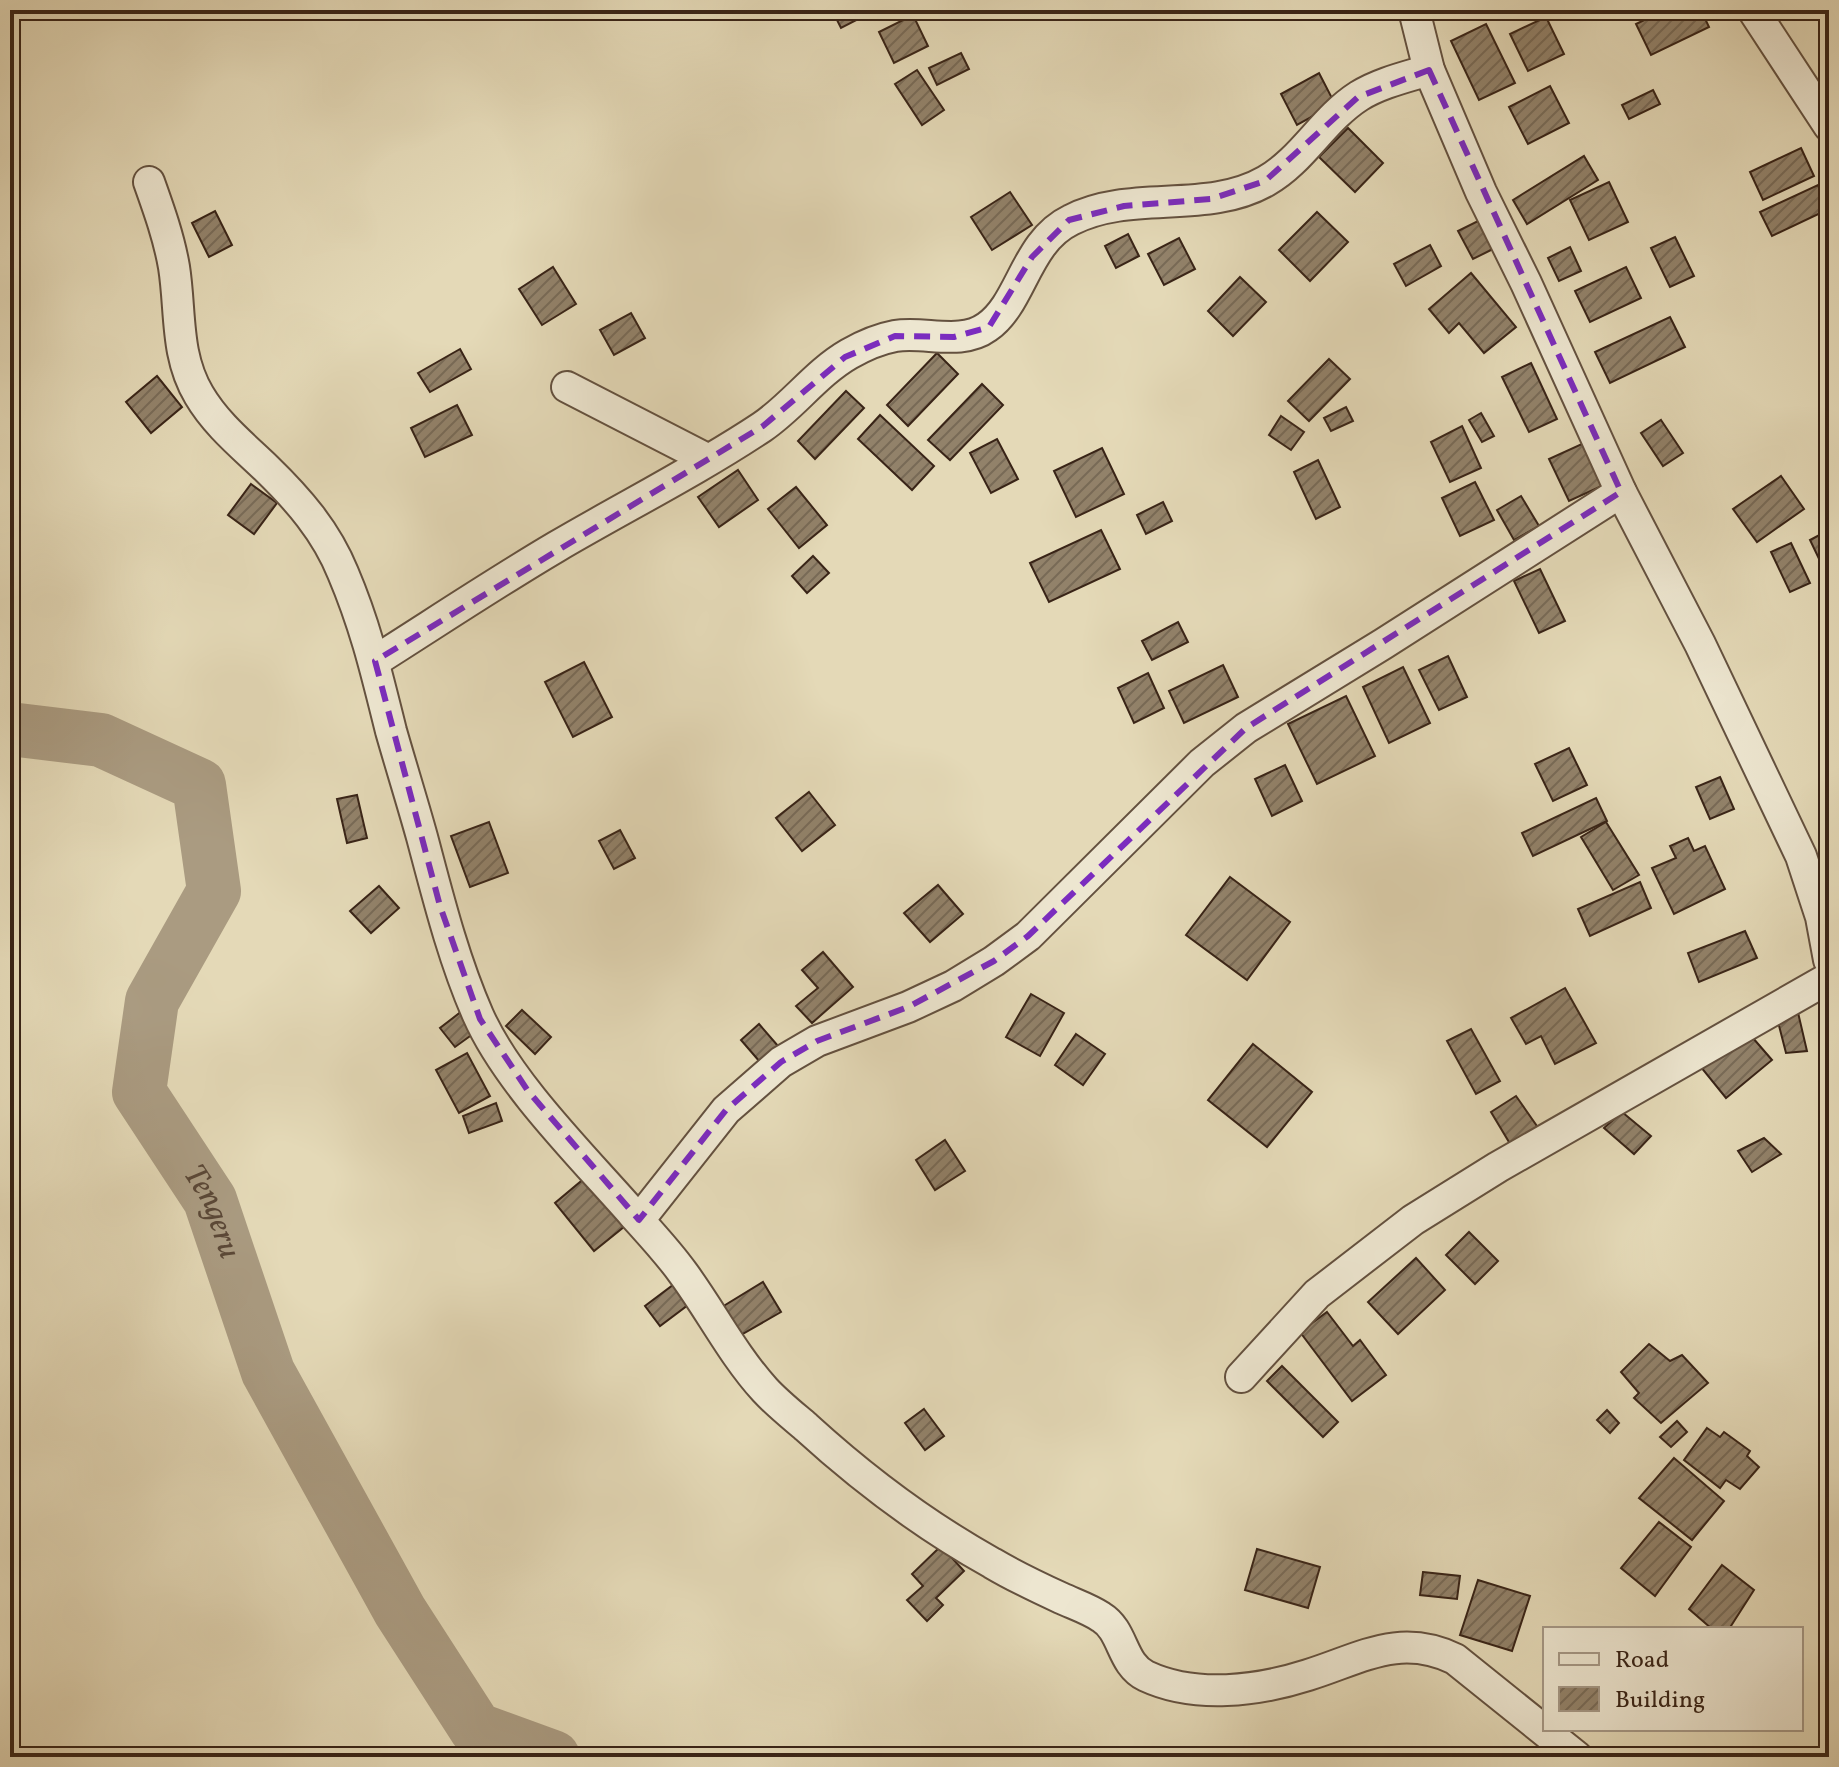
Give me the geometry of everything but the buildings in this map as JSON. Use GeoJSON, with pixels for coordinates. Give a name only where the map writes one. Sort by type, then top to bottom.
{"type":"FeatureCollection","features":[{"type":"Feature","properties":{"kind":"street"},"geometry":{"type":"LineString","coordinates":[[1414,10],[1429,70],[1481,192],[1621,492],[1700,644],[1801,856],[1821,917],[1829,960]]}},
{"type":"Feature","properties":{"kind":"street"},"geometry":{"type":"LineString","coordinates":[[1753,10],[1829,126]]}},
{"type":"Feature","properties":{"kind":"street"},"geometry":{"type":"LineString","coordinates":[[375,661],[552,549],[763,426],[845,357],[870,343],[895,336],[923,334],[954,337],[974,334],[989,327],[1013,294],[1032,257],[1046,239],[1069,220],[1124,206],[1211,199],[1265,181],[1288,165],[1358,97],[1384,84],[1429,70]]}},
{"type":"Feature","properties":{"kind":"street"},"geometry":{"type":"LineString","coordinates":[[149,182],[174,266],[180,343],[188,373],[215,419],[291,492],[324,535],[353,597],[375,661],[440,906],[480,1019],[500,1055],[528,1091],[682,1272],[764,1389],[844,1462],[899,1506],[957,1543],[1033,1585],[1104,1618],[1119,1636],[1127,1659],[1147,1677],[1212,1691],[1244,1690],[1309,1675],[1386,1649],[1435,1649],[1455,1659],[1543,1730]]}},
{"type":"Feature","properties":{"kind":"street"},"geometry":{"type":"LineString","coordinates":[[567,387],[707,459]]}},
{"type":"Feature","properties":{"kind":"street"},"geometry":{"type":"LineString","coordinates":[[639,1220],[726,1110],[781,1062],[817,1041],[953,986],[994,961],[1028,936],[1202,763],[1246,728],[1621,492]]}},
{"type":"Feature","properties":{"kind":"street"},"geometry":{"type":"LineString","coordinates":[[1241,1377],[1317,1294],[1413,1220],[1498,1167],[1829,978]]}},
{"type":"Feature","properties":{"kind":"street"},"geometry":{"type":"LineString","coordinates":[[1545,1731],[1577,1757]]}},
{"type":"Feature","properties":{"kind":"highlighted area"},"geometry":{"type":"Polygon","coordinates":[[[1429,70],[1621,492],[1246,728],[1028,936],[994,961],[908,1007],[817,1041],[781,1062],[726,1110],[639,1220],[528,1091],[480,1019],[440,906],[375,661],[763,426],[845,357],[895,336],[954,337],[989,327],[1032,257],[1069,220],[1124,206],[1211,199],[1265,181],[1358,97],[1429,70]]]}},
{"type":"Feature","properties":{"kind":"waterway","name":"Tengeru"},"geometry":{"type":"LineString","coordinates":[[10,729],[101,740],[199,785],[214,891],[152,1001],[139,1092],[210,1200],[268,1372],[400,1611],[476,1729],[553,1757]]}}]}
